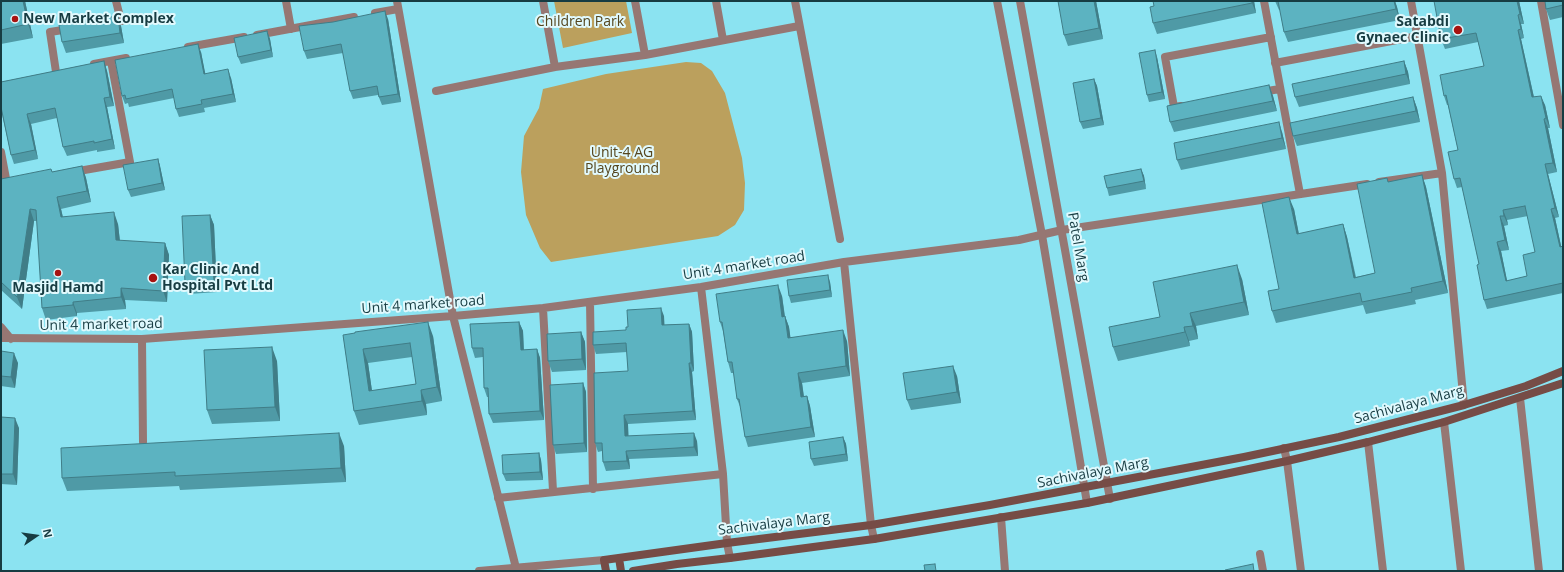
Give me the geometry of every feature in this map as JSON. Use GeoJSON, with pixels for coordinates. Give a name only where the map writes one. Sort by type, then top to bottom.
{"type":"FeatureCollection","features":[{"type":"Feature","properties":{"kind":"main road","name":"Sachivalaya Marg"},"geometry":{"type":"LineString","coordinates":[[604,560],[727,543],[871,526],[1108,483],[1339,437],[1464,405],[1526,386],[1563,372]]}},
{"type":"Feature","properties":{"kind":"main road","name":"Sachivalaya Marg"},"geometry":{"type":"LineString","coordinates":[[633,571],[874,539],[1087,503],[1287,461],[1368,442],[1444,422],[1563,383]]}},
{"type":"Feature","properties":{"kind":"main road"},"geometry":{"type":"LineString","coordinates":[[619,558],[621,571]]}},
{"type":"Feature","properties":{"kind":"main road"},"geometry":{"type":"LineString","coordinates":[[604,560],[606,571]]}},
{"type":"Feature","properties":{"kind":"street"},"geometry":{"type":"LineString","coordinates":[[100,24],[121,20],[116,1]]}},
{"type":"Feature","properties":{"kind":"street"},"geometry":{"type":"LineString","coordinates":[[286,1],[291,29]]}},
{"type":"Feature","properties":{"kind":"street"},"geometry":{"type":"LineString","coordinates":[[544,1],[555,67]]}},
{"type":"Feature","properties":{"kind":"street"},"geometry":{"type":"LineString","coordinates":[[635,1],[645,55]]}},
{"type":"Feature","properties":{"kind":"street"},"geometry":{"type":"LineString","coordinates":[[716,1],[723,40]]}},
{"type":"Feature","properties":{"kind":"street"},"geometry":{"type":"LineString","coordinates":[[795,1],[840,239]]}},
{"type":"Feature","properties":{"kind":"street"},"geometry":{"type":"LineString","coordinates":[[997,1],[1042,236],[1087,503]]}},
{"type":"Feature","properties":{"kind":"street","name":"Patel Marg"},"geometry":{"type":"LineString","coordinates":[[1020,1],[1110,498]]}},
{"type":"Feature","properties":{"kind":"street"},"geometry":{"type":"LineString","coordinates":[[1264,1],[1300,194]]}},
{"type":"Feature","properties":{"kind":"street"},"geometry":{"type":"LineString","coordinates":[[1411,1],[1442,173],[1464,405]]}},
{"type":"Feature","properties":{"kind":"street"},"geometry":{"type":"LineString","coordinates":[[1541,1],[1563,125]]}},
{"type":"Feature","properties":{"kind":"street"},"geometry":{"type":"LineString","coordinates":[[182,48],[364,16],[397,5],[452,316],[516,568]]}},
{"type":"Feature","properties":{"kind":"street"},"geometry":{"type":"LineString","coordinates":[[436,91],[555,67],[645,55],[799,26]]}},
{"type":"Feature","properties":{"kind":"street"},"geometry":{"type":"LineString","coordinates":[[57,72],[50,32],[78,28]]}},
{"type":"Feature","properties":{"kind":"street"},"geometry":{"type":"LineString","coordinates":[[1275,63],[1418,36]]}},
{"type":"Feature","properties":{"kind":"street"},"geometry":{"type":"LineString","coordinates":[[1190,105],[1174,107],[1165,57],[1271,37]]}},
{"type":"Feature","properties":{"kind":"street"},"geometry":{"type":"LineString","coordinates":[[88,66],[135,57]]}},
{"type":"Feature","properties":{"kind":"street"},"geometry":{"type":"LineString","coordinates":[[61,174],[130,162],[111,61]]}},
{"type":"Feature","properties":{"kind":"street"},"geometry":{"type":"LineString","coordinates":[[1250,94],[1280,89]]}},
{"type":"Feature","properties":{"kind":"street"},"geometry":{"type":"LineString","coordinates":[[1,152],[7,184],[23,181]]}},
{"type":"Feature","properties":{"kind":"street","name":"Unit 4 market road"},"geometry":{"type":"LineString","coordinates":[[1,338],[142,339],[543,308],[701,287],[844,262],[1019,240],[1042,236],[1062,230],[1442,173]]}},
{"type":"Feature","properties":{"kind":"street"},"geometry":{"type":"LineString","coordinates":[[844,262],[871,526],[874,539]]}},
{"type":"Feature","properties":{"kind":"street"},"geometry":{"type":"LineString","coordinates":[[701,287],[723,474],[727,543],[730,558]]}},
{"type":"Feature","properties":{"kind":"street"},"geometry":{"type":"LineString","coordinates":[[590,302],[593,489]]}},
{"type":"Feature","properties":{"kind":"street"},"geometry":{"type":"LineString","coordinates":[[543,308],[553,491]]}},
{"type":"Feature","properties":{"kind":"street"},"geometry":{"type":"LineString","coordinates":[[1,327],[11,339]]}},
{"type":"Feature","properties":{"kind":"street"},"geometry":{"type":"LineString","coordinates":[[142,339],[144,442]]}},
{"type":"Feature","properties":{"kind":"street"},"geometry":{"type":"LineString","coordinates":[[1520,398],[1540,571]]}},
{"type":"Feature","properties":{"kind":"street"},"geometry":{"type":"LineString","coordinates":[[1444,422],[1461,571]]}},
{"type":"Feature","properties":{"kind":"street"},"geometry":{"type":"LineString","coordinates":[[1368,442],[1383,571]]}},
{"type":"Feature","properties":{"kind":"street"},"geometry":{"type":"LineString","coordinates":[[1284,448],[1302,571]]}},
{"type":"Feature","properties":{"kind":"street"},"geometry":{"type":"LineString","coordinates":[[498,498],[723,474]]}},
{"type":"Feature","properties":{"kind":"street"},"geometry":{"type":"LineString","coordinates":[[1001,517],[1005,571]]}},
{"type":"Feature","properties":{"kind":"street"},"geometry":{"type":"LineString","coordinates":[[1260,554],[1262,571]]}},
{"type":"Feature","properties":{"kind":"street"},"geometry":{"type":"LineString","coordinates":[[479,571],[604,560]]}},
{"type":"Feature","properties":{"kind":"green space","name":"Children Park"},"geometry":{"type":"Polygon","coordinates":[[[554,1],[626,1],[632,33],[563,48],[554,1]]]}},
{"type":"Feature","properties":{"kind":"green space","name":"Unit-4 AG Playground"},"geometry":{"type":"Polygon","coordinates":[[[686,62],[701,63],[712,71],[725,93],[742,158],[745,183],[744,210],[735,225],[718,236],[551,262],[540,248],[526,215],[521,172],[524,136],[539,108],[543,89],[606,74],[686,62]]]}},
{"type":"Feature","properties":{"kind":"building"},"geometry":{"type":"Polygon","coordinates":[[[1,1],[23,1],[28,24],[1,30],[1,1]]]}},
{"type":"Feature","properties":{"kind":"building"},"geometry":{"type":"Polygon","coordinates":[[[1058,1],[1094,1],[1099,28],[1064,35],[1058,1]]]}},
{"type":"Feature","properties":{"kind":"building"},"geometry":{"type":"Polygon","coordinates":[[[1153,1],[1252,1],[1252,3],[1153,23],[1150,7],[1154,6],[1153,1]]]}},
{"type":"Feature","properties":{"kind":"building"},"geometry":{"type":"Polygon","coordinates":[[[1278,1],[1394,1],[1396,9],[1284,32],[1278,1]]]}},
{"type":"Feature","properties":{"kind":"building"},"geometry":{"type":"Polygon","coordinates":[[[1434,1],[1517,1],[1521,29],[1518,30],[1532,97],[1541,96],[1546,118],[1544,119],[1553,163],[1545,164],[1555,208],[1551,209],[1560,247],[1563,246],[1563,283],[1484,300],[1477,265],[1479,264],[1460,178],[1454,179],[1448,152],[1458,150],[1440,75],[1484,66],[1476,33],[1441,39],[1434,1]],[[1525,206],[1503,210],[1504,216],[1500,216],[1505,240],[1497,242],[1506,281],[1527,276],[1523,255],[1535,252],[1525,206]]]}},
{"type":"Feature","properties":{"kind":"building"},"geometry":{"type":"Polygon","coordinates":[[[1545,1],[1563,1],[1563,5],[1546,9],[1545,1]]]}},
{"type":"Feature","properties":{"kind":"building"},"geometry":{"type":"Polygon","coordinates":[[[385,11],[398,94],[379,97],[377,86],[350,91],[341,44],[304,51],[299,26],[333,22],[385,11]]]}},
{"type":"Feature","properties":{"kind":"building"},"geometry":{"type":"Polygon","coordinates":[[[118,16],[120,33],[62,42],[59,25],[118,16]]]}},
{"type":"Feature","properties":{"kind":"building"},"geometry":{"type":"Polygon","coordinates":[[[267,31],[271,50],[238,57],[234,38],[267,31]]]}},
{"type":"Feature","properties":{"kind":"building"},"geometry":{"type":"Polygon","coordinates":[[[198,44],[204,74],[228,69],[233,94],[201,100],[202,104],[176,109],[172,89],[126,99],[125,95],[122,96],[115,60],[198,44]]]}},
{"type":"Feature","properties":{"kind":"building"},"geometry":{"type":"Polygon","coordinates":[[[1155,50],[1162,92],[1147,95],[1139,53],[1155,50]]]}},
{"type":"Feature","properties":{"kind":"building"},"geometry":{"type":"Polygon","coordinates":[[[104,61],[110,97],[104,98],[112,139],[63,147],[55,108],[27,114],[35,150],[11,155],[1,107],[1,82],[104,61]]]}},
{"type":"Feature","properties":{"kind":"building"},"geometry":{"type":"Polygon","coordinates":[[[1404,61],[1406,74],[1295,97],[1292,84],[1404,61]]]}},
{"type":"Feature","properties":{"kind":"building"},"geometry":{"type":"Polygon","coordinates":[[[1094,79],[1101,118],[1080,122],[1073,83],[1094,79]]]}},
{"type":"Feature","properties":{"kind":"building"},"geometry":{"type":"Polygon","coordinates":[[[1269,85],[1273,101],[1170,122],[1167,106],[1269,85]]]}},
{"type":"Feature","properties":{"kind":"building"},"geometry":{"type":"Polygon","coordinates":[[[1413,97],[1416,111],[1293,136],[1290,123],[1413,97]]]}},
{"type":"Feature","properties":{"kind":"building"},"geometry":{"type":"Polygon","coordinates":[[[1279,122],[1282,138],[1177,160],[1174,143],[1279,122]]]}},
{"type":"Feature","properties":{"kind":"building"},"geometry":{"type":"Polygon","coordinates":[[[158,159],[162,183],[128,190],[123,165],[158,159]]]}},
{"type":"Feature","properties":{"kind":"building"},"geometry":{"type":"Polygon","coordinates":[[[82,166],[87,191],[57,197],[61,217],[114,212],[116,240],[165,243],[163,291],[121,288],[121,297],[73,302],[73,305],[42,308],[36,210],[30,209],[17,297],[1,282],[1,179],[51,169],[52,172],[82,166]]]}},
{"type":"Feature","properties":{"kind":"building"},"geometry":{"type":"Polygon","coordinates":[[[1141,169],[1144,181],[1107,188],[1104,176],[1141,169]]]}},
{"type":"Feature","properties":{"kind":"building"},"geometry":{"type":"Polygon","coordinates":[[[1422,175],[1443,281],[1411,288],[1412,292],[1362,302],[1360,293],[1272,311],[1268,291],[1279,289],[1262,203],[1289,197],[1297,234],[1343,224],[1354,278],[1375,273],[1357,184],[1387,178],[1388,182],[1422,175]]]}},
{"type":"Feature","properties":{"kind":"building"},"geometry":{"type":"Polygon","coordinates":[[[210,215],[214,282],[185,283],[182,216],[210,215]]]}},
{"type":"Feature","properties":{"kind":"building"},"geometry":{"type":"Polygon","coordinates":[[[1237,265],[1244,302],[1190,313],[1193,326],[1184,327],[1185,332],[1113,347],[1109,327],[1160,317],[1153,282],[1237,265]]]}},
{"type":"Feature","properties":{"kind":"building"},"geometry":{"type":"Polygon","coordinates":[[[828,275],[830,290],[789,296],[787,280],[828,275]]]}},
{"type":"Feature","properties":{"kind":"building"},"geometry":{"type":"Polygon","coordinates":[[[778,285],[782,317],[785,316],[788,338],[843,330],[846,366],[798,373],[801,397],[807,396],[811,427],[745,437],[739,399],[737,399],[732,362],[728,362],[716,294],[778,285]]]}},
{"type":"Feature","properties":{"kind":"building"},"geometry":{"type":"Polygon","coordinates":[[[661,308],[662,325],[689,324],[691,363],[689,363],[693,411],[624,415],[625,436],[694,433],[694,447],[626,451],[627,461],[603,462],[602,443],[595,443],[594,373],[628,371],[626,343],[593,345],[593,332],[626,330],[626,327],[628,327],[627,310],[661,308]]]}},
{"type":"Feature","properties":{"kind":"building"},"geometry":{"type":"Polygon","coordinates":[[[428,322],[437,387],[421,390],[422,401],[354,411],[343,335],[428,322]],[[410,343],[363,349],[369,391],[416,384],[410,343]]]}},
{"type":"Feature","properties":{"kind":"building"},"geometry":{"type":"Polygon","coordinates":[[[519,322],[521,350],[537,349],[540,411],[489,414],[488,388],[484,388],[483,348],[472,348],[470,324],[519,322]]]}},
{"type":"Feature","properties":{"kind":"building"},"geometry":{"type":"Polygon","coordinates":[[[581,332],[582,359],[548,361],[547,334],[581,332]]]}},
{"type":"Feature","properties":{"kind":"building"},"geometry":{"type":"Polygon","coordinates":[[[272,347],[275,407],[207,410],[204,350],[272,347]]]}},
{"type":"Feature","properties":{"kind":"building"},"geometry":{"type":"Polygon","coordinates":[[[1,351],[14,353],[11,377],[1,376],[1,351]]]}},
{"type":"Feature","properties":{"kind":"building"},"geometry":{"type":"Polygon","coordinates":[[[953,366],[957,392],[907,400],[903,373],[953,366]]]}},
{"type":"Feature","properties":{"kind":"building"},"geometry":{"type":"Polygon","coordinates":[[[583,383],[584,443],[553,445],[550,385],[583,383]]]}},
{"type":"Feature","properties":{"kind":"building"},"geometry":{"type":"Polygon","coordinates":[[[1,417],[15,418],[13,474],[1,474],[1,417]]]}},
{"type":"Feature","properties":{"kind":"building"},"geometry":{"type":"Polygon","coordinates":[[[339,433],[341,468],[175,476],[175,472],[62,478],[61,448],[339,433]]]}},
{"type":"Feature","properties":{"kind":"building"},"geometry":{"type":"Polygon","coordinates":[[[843,437],[846,454],[811,459],[809,442],[843,437]]]}},
{"type":"Feature","properties":{"kind":"building"},"geometry":{"type":"Polygon","coordinates":[[[539,453],[540,472],[503,474],[502,455],[539,453]]]}},
{"type":"Feature","properties":{"kind":"building"},"geometry":{"type":"Polygon","coordinates":[[[935,564],[936,571],[925,571],[924,565],[935,564]]]}},
{"type":"Feature","properties":{"kind":"building"},"geometry":{"type":"Polygon","coordinates":[[[1253,564],[1254,571],[1225,571],[1225,570],[1253,564]]]}},
{"type":"Feature","properties":{"kind":"place","name":"New Market Complex"},"geometry":{"type":"Point","coordinates":[15,19]}},
{"type":"Feature","properties":{"kind":"place","name":"Satabdi Gynaec Clinic"},"geometry":{"type":"Point","coordinates":[1458,30]}},
{"type":"Feature","properties":{"kind":"place","name":"Masjid Hamd"},"geometry":{"type":"Point","coordinates":[58,273]}},
{"type":"Feature","properties":{"kind":"place","name":"Kar Clinic And Hospital Pvt Ltd"},"geometry":{"type":"Point","coordinates":[153,278]}}]}
